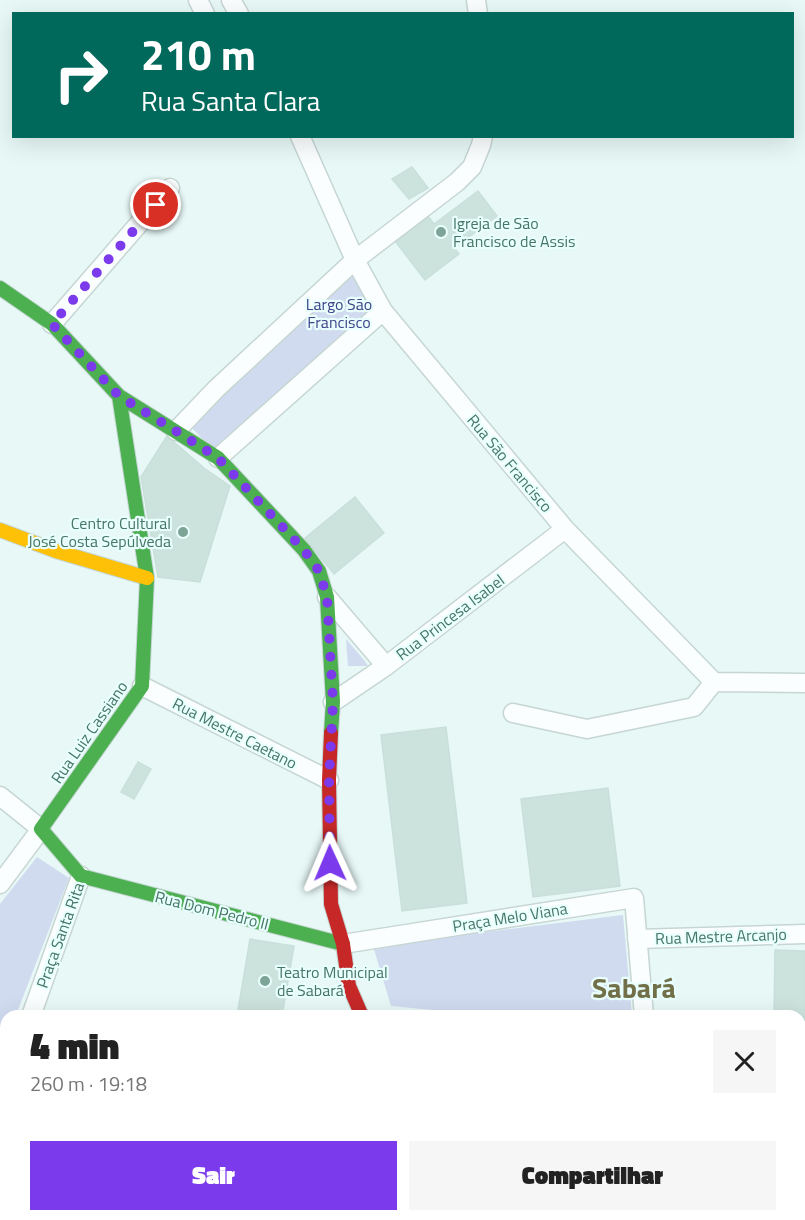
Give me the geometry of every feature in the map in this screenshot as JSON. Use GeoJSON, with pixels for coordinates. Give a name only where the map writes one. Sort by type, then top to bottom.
{"type":"FeatureCollection","features":[{"type":"Feature","properties":{"kind":"main road"},"geometry":{"type":"LineString","coordinates":[[0,288],[52,324],[119,396],[218,458],[304,550],[319,571],[327,597],[333,702],[329,780],[331,904],[343,944],[349,986],[359,1010]]}},
{"type":"Feature","properties":{"kind":"main road","name":"Rua Luiz Cassiano"},"geometry":{"type":"LineString","coordinates":[[41,829],[142,686],[147,578],[119,396]]}},
{"type":"Feature","properties":{"kind":"main road"},"geometry":{"type":"LineString","coordinates":[[0,530],[56,551],[147,578]]}},
{"type":"Feature","properties":{"kind":"main road","name":"Praça Santa Rita"},"geometry":{"type":"LineString","coordinates":[[41,829],[81,876]]}},
{"type":"Feature","properties":{"kind":"main road","name":"Rua Dom Pedro II"},"geometry":{"type":"LineString","coordinates":[[81,876],[343,944]]}},
{"type":"Feature","properties":{"kind":"street","name":"Rua São Francisco"},"geometry":{"type":"LineString","coordinates":[[301,138],[355,260],[383,311],[565,529],[714,682]]}},
{"type":"Feature","properties":{"kind":"street"},"geometry":{"type":"LineString","coordinates":[[176,431],[216,389],[355,260],[457,182],[472,166],[483,138]]}},
{"type":"Feature","properties":{"kind":"street"},"geometry":{"type":"LineString","coordinates":[[52,324],[170,188]]}},
{"type":"Feature","properties":{"kind":"street"},"geometry":{"type":"LineString","coordinates":[[218,458],[383,311]]}},
{"type":"Feature","properties":{"kind":"street","name":"Rua Princesa Isabel"},"geometry":{"type":"LineString","coordinates":[[333,702],[386,666],[565,529]]}},
{"type":"Feature","properties":{"kind":"street"},"geometry":{"type":"LineString","coordinates":[[327,597],[386,666]]}},
{"type":"Feature","properties":{"kind":"street"},"geometry":{"type":"LineString","coordinates":[[513,713],[587,729],[694,707],[714,682],[805,683]]}},
{"type":"Feature","properties":{"kind":"street","name":"Rua Mestre Caetano"},"geometry":{"type":"LineString","coordinates":[[142,686],[329,780]]}},
{"type":"Feature","properties":{"kind":"street"},"geometry":{"type":"LineString","coordinates":[[0,795],[41,829],[0,884]]}},
{"type":"Feature","properties":{"kind":"street","name":"Praça Santa Rita"},"geometry":{"type":"LineString","coordinates":[[33,1010],[81,876]]}},
{"type":"Feature","properties":{"kind":"street","name":"Praça Melo Viana"},"geometry":{"type":"LineString","coordinates":[[343,944],[634,898],[643,1010]]}},
{"type":"Feature","properties":{"kind":"street","name":"Rua Mestre Arcanjo"},"geometry":{"type":"LineString","coordinates":[[637,939],[805,933]]}},
{"type":"Feature","properties":{"kind":"green space","name":"Largo São Francisco"},"geometry":{"type":"Polygon","coordinates":[[[351,274],[376,309],[214,451],[189,425],[351,274]]]}},
{"type":"Feature","properties":{"kind":"green space"},"geometry":{"type":"Polygon","coordinates":[[[346,639],[364,660],[368,666],[348,666],[346,639]]]}},
{"type":"Feature","properties":{"kind":"green space"},"geometry":{"type":"Polygon","coordinates":[[[37,857],[69,878],[18,1010],[0,1010],[0,904],[37,857]]]}},
{"type":"Feature","properties":{"kind":"green space"},"geometry":{"type":"Polygon","coordinates":[[[623,915],[632,1010],[433,1010],[391,1006],[373,946],[623,915]]]}},
{"type":"Feature","properties":{"kind":"building"},"geometry":{"type":"Polygon","coordinates":[[[412,167],[428,188],[409,199],[392,179],[412,167]]]}},
{"type":"Feature","properties":{"kind":"building","name":"Igreja de São Francisco de Assis"},"geometry":{"type":"Polygon","coordinates":[[[478,191],[497,216],[454,248],[459,254],[425,280],[395,241],[428,216],[434,224],[478,191]]]}},
{"type":"Feature","properties":{"kind":"building","name":"Centro Cultural José Costa Sepúlveda"},"geometry":{"type":"Polygon","coordinates":[[[167,436],[204,468],[230,486],[200,582],[158,577],[141,477],[167,436]]]}},
{"type":"Feature","properties":{"kind":"building"},"geometry":{"type":"Polygon","coordinates":[[[355,497],[384,533],[334,574],[305,538],[355,497]]]}},
{"type":"Feature","properties":{"kind":"building"},"geometry":{"type":"Polygon","coordinates":[[[446,727],[467,903],[402,911],[381,735],[446,727]]]}},
{"type":"Feature","properties":{"kind":"building"},"geometry":{"type":"Polygon","coordinates":[[[138,762],[151,769],[134,799],[121,792],[138,762]]]}},
{"type":"Feature","properties":{"kind":"building"},"geometry":{"type":"Polygon","coordinates":[[[608,788],[620,886],[533,897],[521,799],[608,788]]]}},
{"type":"Feature","properties":{"kind":"building","name":"Teatro Municipal de Sabará"},"geometry":{"type":"Polygon","coordinates":[[[250,939],[294,946],[283,1010],[238,1010],[250,939]]]}},
{"type":"Feature","properties":{"kind":"building"},"geometry":{"type":"Polygon","coordinates":[[[775,950],[805,951],[805,1010],[774,1010],[775,950]]]}},
{"type":"Feature","properties":{"kind":"traffic: fast"},"geometry":{"type":"LineString","coordinates":[[0,288],[52,324],[119,396],[218,458],[304,550],[319,571],[327,597],[333,702],[331,733]]}},
{"type":"Feature","properties":{"kind":"traffic: fast"},"geometry":{"type":"LineString","coordinates":[[119,396],[147,578],[142,686],[41,829],[81,876],[343,944]]}},
{"type":"Feature","properties":{"kind":"traffic: slow"},"geometry":{"type":"LineString","coordinates":[[0,530],[56,551],[147,578]]}},
{"type":"Feature","properties":{"kind":"traffic: jam"},"geometry":{"type":"LineString","coordinates":[[331,733],[329,780],[331,904],[343,944],[349,986],[359,1010]]}},
{"type":"Feature","properties":{"kind":"place","name":"Igreja de São Francisco de Assis"},"geometry":{"type":"Point","coordinates":[441,232]}},
{"type":"Feature","properties":{"kind":"place","name":"Centro Cultural José Costa Sepúlveda"},"geometry":{"type":"Point","coordinates":[183,532]}},
{"type":"Feature","properties":{"kind":"place","name":"Teatro Municipal de Sabará"},"geometry":{"type":"Point","coordinates":[265,981]}},
{"type":"Feature","properties":{"kind":"district","name":"Sabará"},"geometry":{"type":"Point","coordinates":[634,987]}},
{"type":"Feature","properties":{"kind":"route"},"geometry":{"type":"LineString","coordinates":[[156,205],[52,324],[119,396],[218,458],[304,550],[319,571],[327,597],[333,702],[329,780],[330,863]]}}]}
